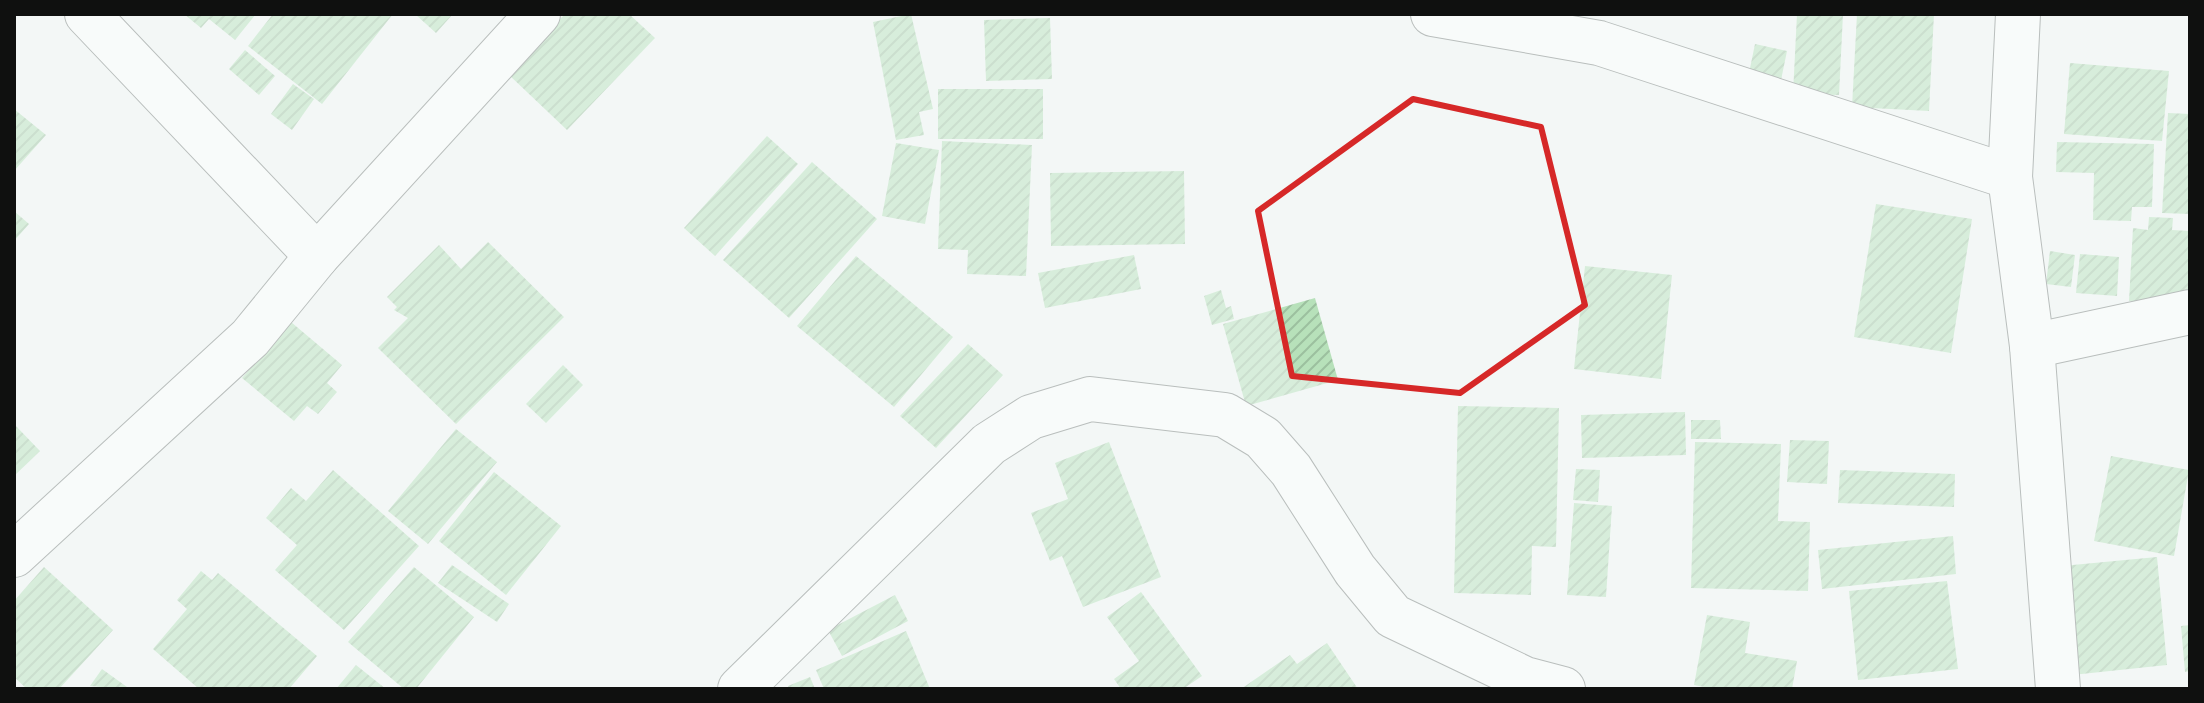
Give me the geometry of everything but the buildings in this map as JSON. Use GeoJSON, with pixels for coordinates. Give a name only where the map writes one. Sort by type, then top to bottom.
{"type":"FeatureCollection","features":[{"type":"Feature","properties":{"kind":"street"},"geometry":{"type":"LineString","coordinates":[[87,14],[317,256]]}},
{"type":"Feature","properties":{"kind":"street"},"geometry":{"type":"LineString","coordinates":[[14,555],[250,338],[317,256],[538,14]]}},
{"type":"Feature","properties":{"kind":"street"},"geometry":{"type":"LineString","coordinates":[[1433,14],[1599,43],[2010,177]]}},
{"type":"Feature","properties":{"kind":"street"},"geometry":{"type":"LineString","coordinates":[[2018,14],[2010,177],[2032,346],[2058,689]]}},
{"type":"Feature","properties":{"kind":"street"},"geometry":{"type":"LineString","coordinates":[[2032,346],[2190,312]]}},
{"type":"Feature","properties":{"kind":"street"},"geometry":{"type":"LineString","coordinates":[[740,689],[989,444],[1031,417],[1090,399],[1225,415],[1263,438],[1291,470],[1355,570],[1393,616],[1525,679],[1563,689]]}},
{"type":"Feature","properties":{"kind":"highlighted area"},"geometry":{"type":"Polygon","coordinates":[[[1413,99],[1541,127],[1585,305],[1460,393],[1292,376],[1258,211],[1413,99]]]}}]}
